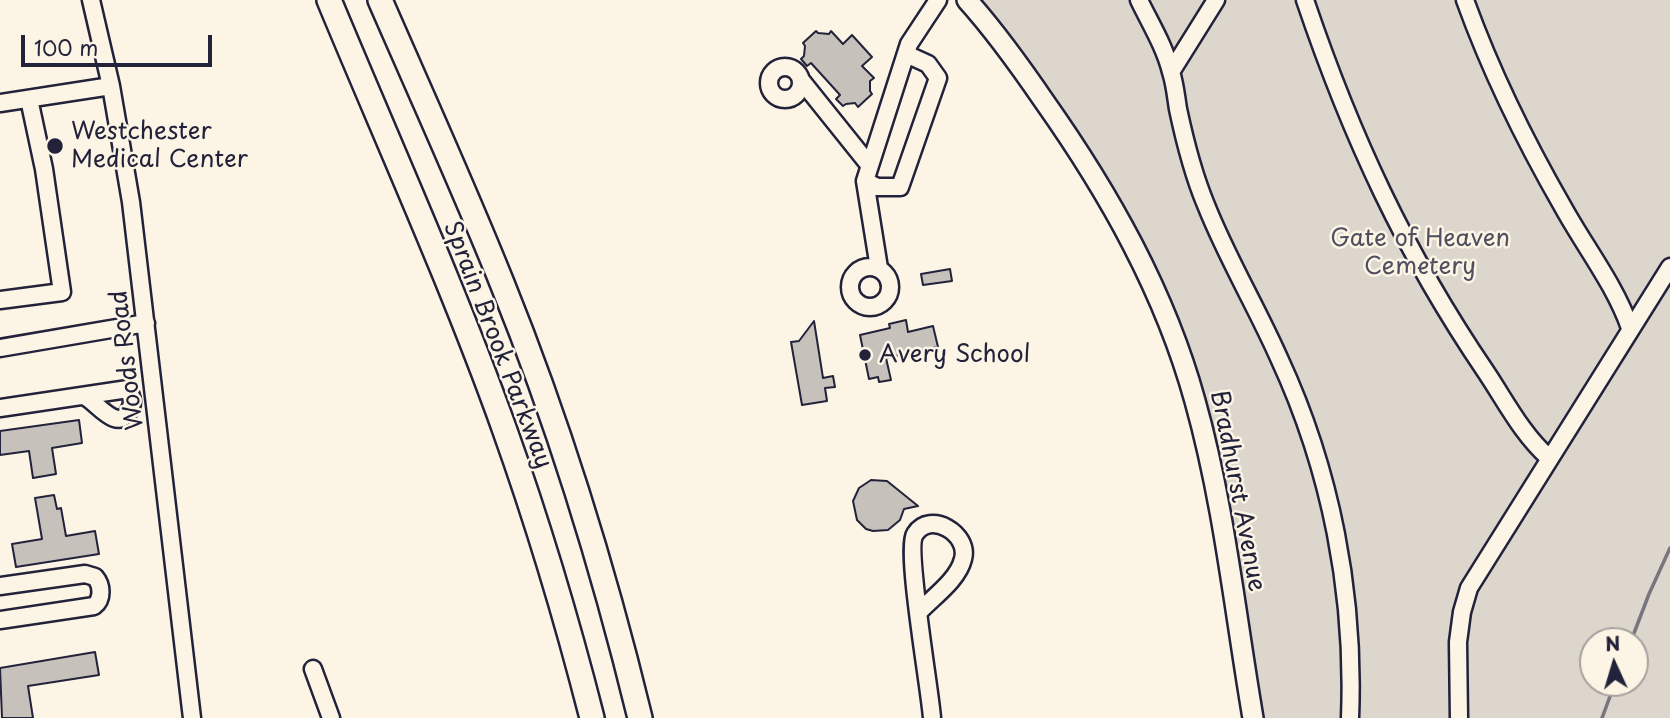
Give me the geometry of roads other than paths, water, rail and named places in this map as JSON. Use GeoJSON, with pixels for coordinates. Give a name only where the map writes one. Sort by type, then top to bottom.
{"type":"FeatureCollection","features":[{"type":"Feature","properties":{"kind":"highway","name":"Sprain Brook Parkway"},"geometry":{"type":"LineString","coordinates":[[329,0],[492,396],[546,557],[592,718]]}},
{"type":"Feature","properties":{"kind":"highway","name":"Sprain Brook Parkway"},"geometry":{"type":"LineString","coordinates":[[380,0],[482,233],[535,370],[593,542],[640,718]]}},
{"type":"Feature","properties":{"kind":"main road","name":"Bradhurst Avenue"},"geometry":{"type":"LineString","coordinates":[[967,0],[1027,77],[1094,174],[1128,234],[1167,320],[1195,401],[1211,463],[1253,718]]}},
{"type":"Feature","properties":{"kind":"street","name":"Woods Road"},"geometry":{"type":"LineString","coordinates":[[91,0],[111,86],[131,201],[192,718]]}},
{"type":"Feature","properties":{"kind":"street"},"geometry":{"type":"LineString","coordinates":[[879,268],[867,173],[906,54],[927,14],[938,0]]}},
{"type":"Feature","properties":{"kind":"street"},"geometry":{"type":"LineString","coordinates":[[1139,0],[1171,72],[1185,140],[1205,203],[1221,243],[1280,358],[1321,467],[1342,562],[1350,653],[1350,718]]}},
{"type":"Feature","properties":{"kind":"street"},"geometry":{"type":"LineString","coordinates":[[1171,72],[1216,0]]}},
{"type":"Feature","properties":{"kind":"street"},"geometry":{"type":"LineString","coordinates":[[1305,0],[1334,84],[1406,244],[1471,353],[1534,444],[1549,458]]}},
{"type":"Feature","properties":{"kind":"street"},"geometry":{"type":"LineString","coordinates":[[1465,0],[1513,113],[1560,204],[1623,307],[1630,328]]}},
{"type":"Feature","properties":{"kind":"street"},"geometry":{"type":"LineString","coordinates":[[801,80],[877,187],[900,187],[938,78],[928,64],[906,54]]}},
{"type":"Feature","properties":{"kind":"street"},"geometry":{"type":"LineString","coordinates":[[0,103],[111,86]]}},
{"type":"Feature","properties":{"kind":"street"},"geometry":{"type":"LineString","coordinates":[[0,300],[62,292],[44,169],[30,99]]}},
{"type":"Feature","properties":{"kind":"street"},"geometry":{"type":"LineString","coordinates":[[1459,718],[1458,642],[1469,588],[1670,267]]}},
{"type":"Feature","properties":{"kind":"street"},"geometry":{"type":"LineString","coordinates":[[0,348],[146,323]]}},
{"type":"Feature","properties":{"kind":"street"},"geometry":{"type":"LineString","coordinates":[[0,408],[84,396]]}},
{"type":"Feature","properties":{"kind":"street"},"geometry":{"type":"LineString","coordinates":[[919,612],[956,574],[963,560],[964,546],[956,533],[945,526],[929,525],[919,529],[913,536],[911,550],[932,718]]}},
{"type":"Feature","properties":{"kind":"street"},"geometry":{"type":"LineString","coordinates":[[0,586],[85,574],[95,577],[101,588],[94,606],[0,620]]}},
{"type":"Feature","properties":{"kind":"street"},"geometry":{"type":"LineString","coordinates":[[313,669],[331,718]]}},
{"type":"Feature","properties":{"kind":"waterway"},"geometry":{"type":"LineString","coordinates":[[1636,627],[1670,548]]}},
{"type":"Feature","properties":{"kind":"waterway"},"geometry":{"type":"LineString","coordinates":[[1602,718],[1610,697]]}},
{"type":"Feature","properties":{"kind":"place","name":"Westchester Medical Center"},"geometry":{"type":"Point","coordinates":[55,146]}},
{"type":"Feature","properties":{"kind":"place","name":"Avery School"},"geometry":{"type":"Point","coordinates":[865,355]}},
{"type":"Feature","properties":{"kind":"park label","name":"Gate of Heaven Cemetery"},"geometry":{"type":"Point","coordinates":[1420,253]}}]}
